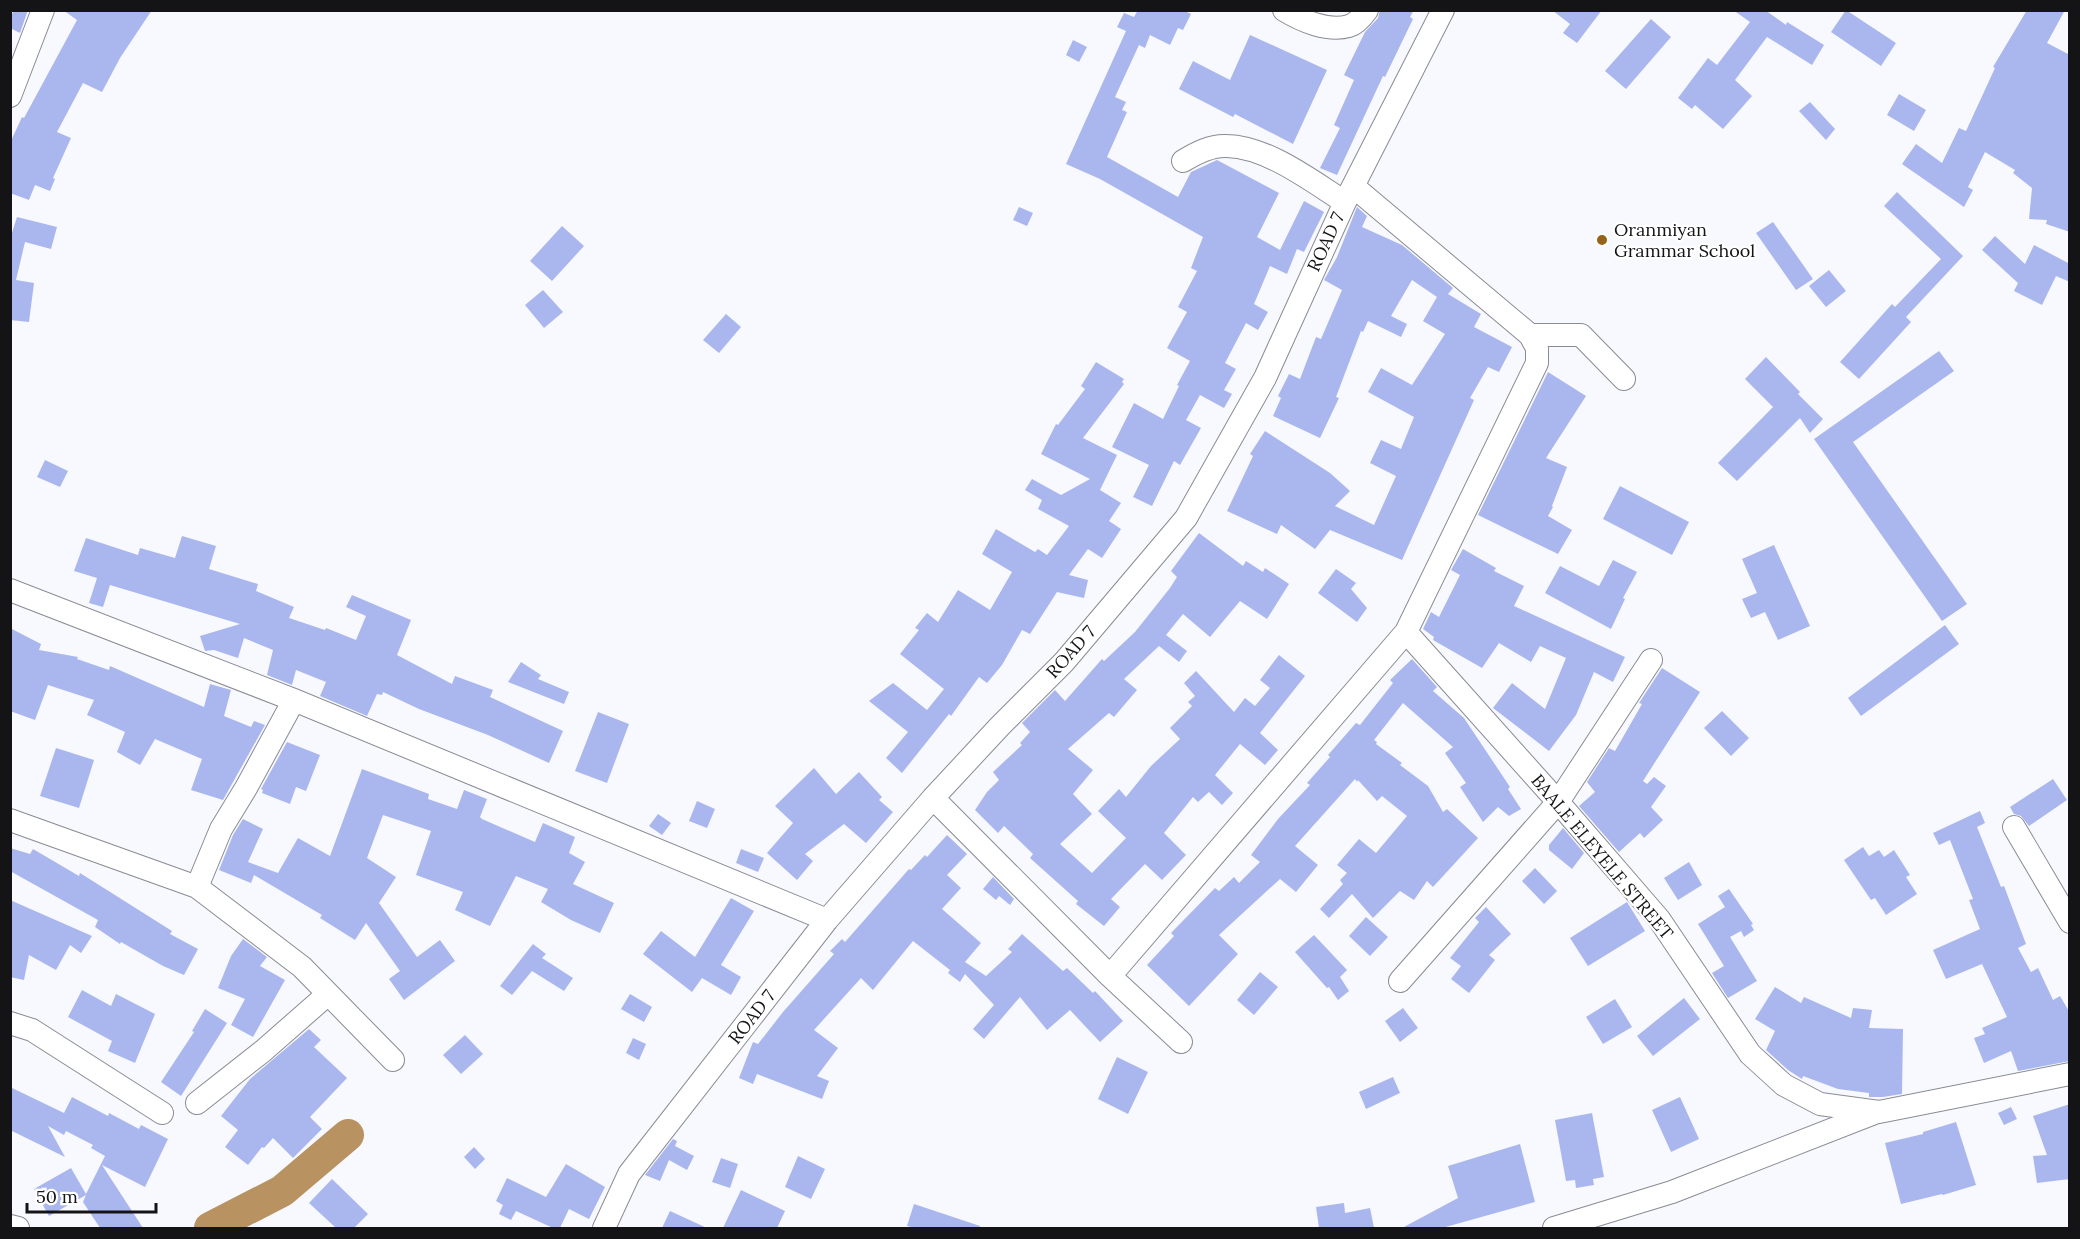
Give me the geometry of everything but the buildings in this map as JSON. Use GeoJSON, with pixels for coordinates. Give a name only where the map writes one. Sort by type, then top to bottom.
{"type":"FeatureCollection","features":[{"type":"Feature","properties":{"kind":"street"},"geometry":{"type":"LineString","coordinates":[[10,96],[44,10]]}},
{"type":"Feature","properties":{"kind":"street"},"geometry":{"type":"LineString","coordinates":[[1284,10],[1324,27],[1350,26],[1367,10]]}},
{"type":"Feature","properties":{"kind":"street","name":"ROAD 7"},"geometry":{"type":"LineString","coordinates":[[604,1228],[629,1174],[827,920],[933,798],[1064,662],[1186,518],[1266,378],[1349,194],[1443,10]]}},
{"type":"Feature","properties":{"kind":"street"},"geometry":{"type":"LineString","coordinates":[[1110,976],[1406,632],[1537,363],[1537,348],[1530,335],[1349,194],[1269,156],[1244,148],[1227,146],[1210,148],[1183,161]]}},
{"type":"Feature","properties":{"kind":"street"},"geometry":{"type":"LineString","coordinates":[[1530,335],[1581,335],[1624,380]]}},
{"type":"Feature","properties":{"kind":"street"},"geometry":{"type":"LineString","coordinates":[[10,590],[294,700],[827,920]]}},
{"type":"Feature","properties":{"kind":"street","name":"BAALE ELEYELE STREET"},"geometry":{"type":"LineString","coordinates":[[1406,632],[1659,919],[1750,1054],[1784,1085],[1820,1104],[1879,1112],[2070,1074]]}},
{"type":"Feature","properties":{"kind":"street"},"geometry":{"type":"LineString","coordinates":[[1400,981],[1558,802],[1652,660]]}},
{"type":"Feature","properties":{"kind":"street"},"geometry":{"type":"LineString","coordinates":[[197,887],[221,829],[294,700]]}},
{"type":"Feature","properties":{"kind":"street"},"geometry":{"type":"LineString","coordinates":[[933,798],[1110,976],[1180,1042]]}},
{"type":"Feature","properties":{"kind":"street"},"geometry":{"type":"LineString","coordinates":[[10,820],[197,887],[302,967],[393,1060]]}},
{"type":"Feature","properties":{"kind":"street"},"geometry":{"type":"LineString","coordinates":[[2014,827],[2070,922]]}},
{"type":"Feature","properties":{"kind":"street"},"geometry":{"type":"LineString","coordinates":[[197,1102],[263,1051],[328,994]]}},
{"type":"Feature","properties":{"kind":"street"},"geometry":{"type":"LineString","coordinates":[[10,1023],[32,1030],[162,1113]]}},
{"type":"Feature","properties":{"kind":"street"},"geometry":{"type":"LineString","coordinates":[[1554,1228],[1672,1192],[1879,1112]]}},
{"type":"Feature","properties":{"kind":"street"},"geometry":{"type":"LineString","coordinates":[[10,1226],[18,1228]]}},
{"type":"Feature","properties":{"kind":"waterway"},"geometry":{"type":"LineString","coordinates":[[210,1228],[282,1191],[348,1135]]}},
{"type":"Feature","properties":{"kind":"place","name":"Oranmiyan Grammar School"},"geometry":{"type":"Point","coordinates":[1602,240]}}]}
